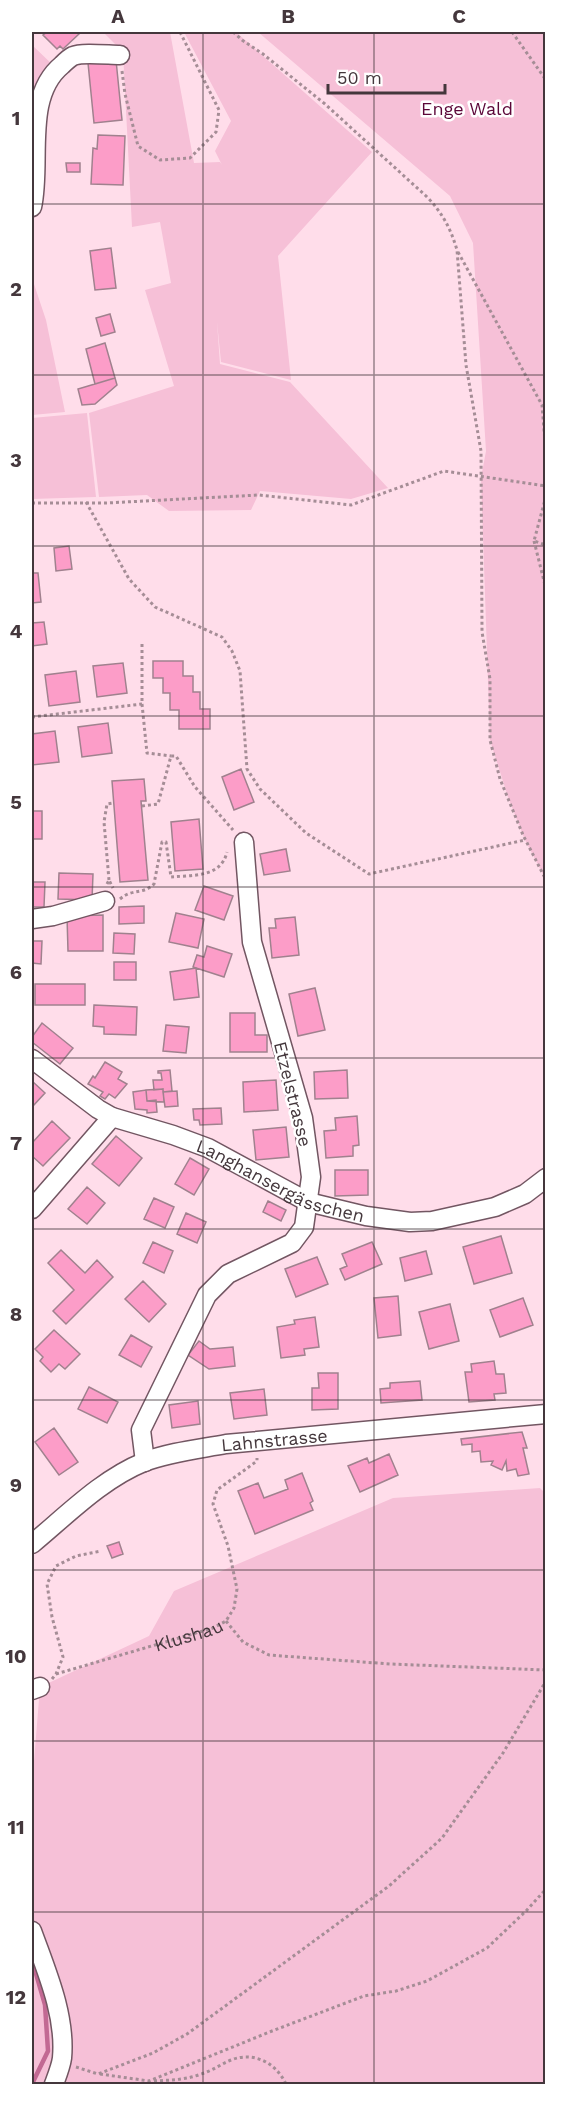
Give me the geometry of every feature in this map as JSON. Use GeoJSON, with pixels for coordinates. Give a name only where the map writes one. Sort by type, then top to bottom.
{"type":"FeatureCollection","features":[{"type":"Feature","properties":{"kind":"street"},"geometry":{"type":"LineString","coordinates":[[32,207],[35,148],[40,101],[44,86],[53,72],[74,56],[120,55]]}},
{"type":"Feature","properties":{"kind":"street","name":"Etzelstrasse"},"geometry":{"type":"LineString","coordinates":[[145,1462],[141,1430],[207,1295],[228,1274],[292,1243],[304,1227],[308,1202],[311,1177],[303,1118],[252,942],[236,844]]}},
{"type":"Feature","properties":{"kind":"street"},"geometry":{"type":"LineString","coordinates":[[32,919],[53,916],[105,901]]}},
{"type":"Feature","properties":{"kind":"street","name":"Langhansergässchen"},"geometry":{"type":"LineString","coordinates":[[32,1059],[112,1117],[208,1148],[308,1202],[366,1216],[410,1222],[432,1221],[495,1207],[525,1194],[546,1178]]}},
{"type":"Feature","properties":{"kind":"street"},"geometry":{"type":"LineString","coordinates":[[32,1209],[112,1117]]}},
{"type":"Feature","properties":{"kind":"street","name":"Lahnstrasse"},"geometry":{"type":"LineString","coordinates":[[32,1544],[110,1479],[145,1462],[180,1452],[258,1441],[546,1414]]}},
{"type":"Feature","properties":{"kind":"street"},"geometry":{"type":"LineString","coordinates":[[32,1931],[61,2025],[62,2059],[54,2085]]}},
{"type":"Feature","properties":{"kind":"path"},"geometry":{"type":"LineString","coordinates":[[120,55],[125,93],[138,146],[160,160],[190,158],[216,132],[219,110],[180,32]]}},
{"type":"Feature","properties":{"kind":"path"},"geometry":{"type":"LineString","coordinates":[[232,32],[325,104],[426,196],[438,208],[452,233],[457,250],[466,365],[481,451],[482,632],[490,678],[490,740],[500,779],[525,840],[546,880]]}},
{"type":"Feature","properties":{"kind":"path"},"geometry":{"type":"LineString","coordinates":[[512,32],[546,80]]}},
{"type":"Feature","properties":{"kind":"path"},"geometry":{"type":"LineString","coordinates":[[457,250],[542,405],[546,454]]}},
{"type":"Feature","properties":{"kind":"path"},"geometry":{"type":"LineString","coordinates":[[32,503],[259,495],[351,505],[444,471],[546,486]]}},
{"type":"Feature","properties":{"kind":"path"},"geometry":{"type":"LineString","coordinates":[[546,496],[534,542],[546,589]]}},
{"type":"Feature","properties":{"kind":"path"},"geometry":{"type":"LineString","coordinates":[[86,502],[129,579],[155,608],[222,637],[232,651],[240,671],[247,769],[260,789],[306,833],[369,874],[525,840]]}},
{"type":"Feature","properties":{"kind":"path"},"geometry":{"type":"LineString","coordinates":[[534,542],[546,545]]}},
{"type":"Feature","properties":{"kind":"path"},"geometry":{"type":"LineString","coordinates":[[113,803],[107,804],[104,822],[109,880],[119,900],[128,893],[151,888],[154,884],[162,842],[166,842],[171,877],[207,874],[218,867],[236,844],[176,756],[147,753],[142,704],[142,644]]}},
{"type":"Feature","properties":{"kind":"path"},"geometry":{"type":"LineString","coordinates":[[32,717],[142,704]]}},
{"type":"Feature","properties":{"kind":"path"},"geometry":{"type":"LineString","coordinates":[[142,806],[158,804],[171,756]]}},
{"type":"Feature","properties":{"kind":"path"},"geometry":{"type":"LineString","coordinates":[[105,901],[109,880]]}},
{"type":"Feature","properties":{"kind":"path","name":"Klushau"},"geometry":{"type":"LineString","coordinates":[[56,1674],[213,1628],[226,1621],[234,1608],[237,1589],[228,1546],[213,1504],[217,1490],[257,1461],[258,1441]]}},
{"type":"Feature","properties":{"kind":"path"},"geometry":{"type":"LineString","coordinates":[[36,1689],[45,1685],[56,1674],[63,1657],[46,1584],[56,1566],[76,1556],[101,1551]]}},
{"type":"Feature","properties":{"kind":"path"},"geometry":{"type":"LineString","coordinates":[[226,1621],[243,1642],[269,1655],[390,1664],[546,1670]]}},
{"type":"Feature","properties":{"kind":"path"},"geometry":{"type":"LineString","coordinates":[[98,2074],[153,2053],[187,2034],[389,1886],[442,1838],[503,1753],[546,1681]]}},
{"type":"Feature","properties":{"kind":"path"},"geometry":{"type":"LineString","coordinates":[[149,2081],[364,1996],[396,1991],[427,1981],[487,1948],[546,1889]]}},
{"type":"Feature","properties":{"kind":"path"},"geometry":{"type":"LineString","coordinates":[[62,2059],[79,2069],[98,2074],[149,2081],[180,2080],[202,2074],[233,2059],[260,2058],[274,2067],[286,2085]]}},
{"type":"Feature","properties":{"kind":"path"},"geometry":{"type":"LineString","coordinates":[[116,2077],[117,2085]]}},
{"type":"Feature","properties":{"kind":"green space"},"geometry":{"type":"Polygon","coordinates":[[[103,32],[170,32],[194,163],[220,162],[222,165],[215,151],[231,121],[184,32],[236,32],[372,152],[278,256],[291,380],[221,362],[217,322],[220,364],[290,382],[388,488],[351,499],[260,491],[251,510],[169,511],[147,495],[99,497],[89,413],[174,386],[145,290],[171,283],[160,222],[132,227],[123,52],[103,32]]]}},
{"type":"Feature","properties":{"kind":"green space","name":"Enge Wald"},"geometry":{"type":"Polygon","coordinates":[[[258,32],[545,32],[545,878],[525,840],[508,797],[490,740],[481,478],[486,451],[473,243],[450,196],[258,32]]]}},
{"type":"Feature","properties":{"kind":"green space"},"geometry":{"type":"Polygon","coordinates":[[[32,45],[55,67],[32,158],[32,45]]]}},
{"type":"Feature","properties":{"kind":"green space"},"geometry":{"type":"Polygon","coordinates":[[[32,278],[46,320],[65,412],[32,415],[32,278]]]}},
{"type":"Feature","properties":{"kind":"green space"},"geometry":{"type":"Polygon","coordinates":[[[87,413],[96,497],[32,499],[32,418],[87,413]]]}},
{"type":"Feature","properties":{"kind":"green space"},"geometry":{"type":"Polygon","coordinates":[[[540,1488],[545,1493],[545,2084],[32,2084],[32,1786],[40,1687],[149,1636],[174,1591],[393,1498],[540,1488]]]}},
{"type":"Feature","properties":{"kind":"building"},"geometry":{"type":"Polygon","coordinates":[[[47,32],[80,33],[63,49],[60,46],[57,49],[43,35],[47,32]]]}},
{"type":"Feature","properties":{"kind":"building"},"geometry":{"type":"Polygon","coordinates":[[[116,60],[122,120],[94,123],[88,63],[116,60]]]}},
{"type":"Feature","properties":{"kind":"building"},"geometry":{"type":"Polygon","coordinates":[[[98,135],[125,136],[123,185],[91,184],[93,148],[97,149],[98,135]]]}},
{"type":"Feature","properties":{"kind":"building"},"geometry":{"type":"Polygon","coordinates":[[[66,163],[80,163],[80,172],[67,172],[66,163]]]}},
{"type":"Feature","properties":{"kind":"building"},"geometry":{"type":"Polygon","coordinates":[[[111,248],[116,288],[95,290],[90,251],[111,248]]]}},
{"type":"Feature","properties":{"kind":"building"},"geometry":{"type":"Polygon","coordinates":[[[110,314],[115,332],[101,336],[96,318],[110,314]]]}},
{"type":"Feature","properties":{"kind":"building"},"geometry":{"type":"Polygon","coordinates":[[[105,343],[115,378],[95,384],[86,349],[105,343]]]}},
{"type":"Feature","properties":{"kind":"building"},"geometry":{"type":"Polygon","coordinates":[[[115,378],[117,385],[95,404],[82,405],[78,389],[115,378]]]}},
{"type":"Feature","properties":{"kind":"building"},"geometry":{"type":"Polygon","coordinates":[[[69,546],[72,569],[56,571],[54,548],[69,546]]]}},
{"type":"Feature","properties":{"kind":"building"},"geometry":{"type":"Polygon","coordinates":[[[32,573],[38,573],[41,602],[32,603],[32,573]]]}},
{"type":"Feature","properties":{"kind":"building"},"geometry":{"type":"Polygon","coordinates":[[[44,622],[47,644],[32,646],[32,623],[44,622]]]}},
{"type":"Feature","properties":{"kind":"building"},"geometry":{"type":"Polygon","coordinates":[[[153,661],[183,661],[183,676],[193,676],[193,692],[200,692],[200,709],[210,709],[210,729],[179,729],[179,710],[170,710],[170,693],[163,693],[163,678],[153,678],[153,661]]]}},
{"type":"Feature","properties":{"kind":"building"},"geometry":{"type":"Polygon","coordinates":[[[123,663],[127,693],[97,697],[93,666],[123,663]]]}},
{"type":"Feature","properties":{"kind":"building"},"geometry":{"type":"Polygon","coordinates":[[[76,671],[80,702],[49,706],[45,675],[76,671]]]}},
{"type":"Feature","properties":{"kind":"building"},"geometry":{"type":"Polygon","coordinates":[[[108,723],[112,753],[82,757],[78,727],[108,723]]]}},
{"type":"Feature","properties":{"kind":"building"},"geometry":{"type":"Polygon","coordinates":[[[55,731],[59,762],[32,765],[32,734],[55,731]]]}},
{"type":"Feature","properties":{"kind":"building"},"geometry":{"type":"Polygon","coordinates":[[[241,769],[254,802],[234,810],[222,777],[241,769]]]}},
{"type":"Feature","properties":{"kind":"building"},"geometry":{"type":"Polygon","coordinates":[[[144,779],[146,801],[141,801],[148,880],[120,882],[112,781],[144,779]]]}},
{"type":"Feature","properties":{"kind":"building"},"geometry":{"type":"Polygon","coordinates":[[[32,811],[42,811],[42,839],[32,839],[32,811]]]}},
{"type":"Feature","properties":{"kind":"building"},"geometry":{"type":"Polygon","coordinates":[[[199,819],[203,869],[175,871],[171,822],[199,819]]]}},
{"type":"Feature","properties":{"kind":"building"},"geometry":{"type":"Polygon","coordinates":[[[286,849],[290,871],[264,875],[260,854],[286,849]]]}},
{"type":"Feature","properties":{"kind":"building"},"geometry":{"type":"Polygon","coordinates":[[[59,873],[93,874],[92,900],[58,899],[59,873]]]}},
{"type":"Feature","properties":{"kind":"building"},"geometry":{"type":"Polygon","coordinates":[[[32,882],[45,882],[44,907],[32,907],[32,882]]]}},
{"type":"Feature","properties":{"kind":"building"},"geometry":{"type":"Polygon","coordinates":[[[204,886],[233,896],[224,920],[195,910],[204,886]]]}},
{"type":"Feature","properties":{"kind":"building"},"geometry":{"type":"Polygon","coordinates":[[[144,906],[144,923],[119,924],[119,907],[144,906]]]}},
{"type":"Feature","properties":{"kind":"building"},"geometry":{"type":"Polygon","coordinates":[[[176,913],[204,919],[198,948],[169,942],[176,913]]]}},
{"type":"Feature","properties":{"kind":"building"},"geometry":{"type":"Polygon","coordinates":[[[103,915],[103,951],[68,951],[67,916],[103,915]]]}},
{"type":"Feature","properties":{"kind":"building"},"geometry":{"type":"Polygon","coordinates":[[[295,917],[299,955],[272,958],[269,928],[276,928],[275,919],[295,917]]]}},
{"type":"Feature","properties":{"kind":"building"},"geometry":{"type":"Polygon","coordinates":[[[114,933],[135,934],[134,954],[113,953],[114,933]]]}},
{"type":"Feature","properties":{"kind":"building"},"geometry":{"type":"Polygon","coordinates":[[[32,941],[42,941],[41,964],[32,963],[32,941]]]}},
{"type":"Feature","properties":{"kind":"building"},"geometry":{"type":"Polygon","coordinates":[[[207,946],[232,954],[224,977],[193,967],[197,955],[204,957],[207,946]]]}},
{"type":"Feature","properties":{"kind":"building"},"geometry":{"type":"Polygon","coordinates":[[[114,962],[136,962],[136,980],[114,980],[114,962]]]}},
{"type":"Feature","properties":{"kind":"building"},"geometry":{"type":"Polygon","coordinates":[[[196,968],[199,997],[174,1000],[170,972],[196,968]]]}},
{"type":"Feature","properties":{"kind":"building"},"geometry":{"type":"Polygon","coordinates":[[[35,984],[85,984],[85,1005],[35,1005],[35,984]]]}},
{"type":"Feature","properties":{"kind":"building"},"geometry":{"type":"Polygon","coordinates":[[[315,988],[325,1030],[298,1036],[289,994],[315,988]]]}},
{"type":"Feature","properties":{"kind":"building"},"geometry":{"type":"Polygon","coordinates":[[[94,1005],[137,1007],[136,1035],[104,1034],[104,1027],[93,1026],[94,1005]]]}},
{"type":"Feature","properties":{"kind":"building"},"geometry":{"type":"Polygon","coordinates":[[[230,1013],[255,1013],[255,1035],[267,1035],[267,1052],[230,1052],[230,1013]]]}},
{"type":"Feature","properties":{"kind":"building"},"geometry":{"type":"Polygon","coordinates":[[[42,1023],[73,1048],[60,1064],[32,1042],[32,1037],[42,1023]]]}},
{"type":"Feature","properties":{"kind":"building"},"geometry":{"type":"Polygon","coordinates":[[[166,1025],[189,1027],[186,1053],[163,1051],[166,1025]]]}},
{"type":"Feature","properties":{"kind":"building"},"geometry":{"type":"Polygon","coordinates":[[[105,1062],[122,1072],[118,1079],[127,1084],[115,1098],[109,1094],[105,1099],[100,1096],[103,1092],[88,1084],[93,1076],[95,1078],[105,1062]]]}},
{"type":"Feature","properties":{"kind":"building"},"geometry":{"type":"Polygon","coordinates":[[[170,1070],[172,1091],[154,1090],[153,1080],[162,1080],[161,1073],[158,1071],[170,1070]]]}},
{"type":"Feature","properties":{"kind":"building"},"geometry":{"type":"Polygon","coordinates":[[[347,1070],[348,1098],[315,1099],[314,1072],[347,1070]]]}},
{"type":"Feature","properties":{"kind":"building"},"geometry":{"type":"Polygon","coordinates":[[[276,1080],[278,1110],[244,1112],[243,1082],[276,1080]]]}},
{"type":"Feature","properties":{"kind":"building"},"geometry":{"type":"Polygon","coordinates":[[[32,1081],[45,1093],[32,1107],[32,1081]]]}},
{"type":"Feature","properties":{"kind":"building"},"geometry":{"type":"Polygon","coordinates":[[[163,1089],[164,1102],[147,1101],[146,1090],[163,1089]]]}},
{"type":"Feature","properties":{"kind":"building"},"geometry":{"type":"Polygon","coordinates":[[[146,1090],[147,1101],[156,1100],[157,1112],[147,1113],[147,1110],[135,1109],[133,1092],[146,1090]]]}},
{"type":"Feature","properties":{"kind":"building"},"geometry":{"type":"Polygon","coordinates":[[[177,1091],[178,1106],[165,1107],[163,1092],[177,1091]]]}},
{"type":"Feature","properties":{"kind":"building"},"geometry":{"type":"Polygon","coordinates":[[[221,1108],[222,1124],[200,1125],[199,1120],[194,1120],[193,1109],[221,1108]]]}},
{"type":"Feature","properties":{"kind":"building"},"geometry":{"type":"Polygon","coordinates":[[[357,1116],[359,1145],[353,1146],[353,1156],[326,1158],[324,1131],[336,1130],[335,1118],[357,1116]]]}},
{"type":"Feature","properties":{"kind":"building"},"geometry":{"type":"Polygon","coordinates":[[[52,1121],[70,1138],[43,1166],[32,1156],[32,1143],[52,1121]]]}},
{"type":"Feature","properties":{"kind":"building"},"geometry":{"type":"Polygon","coordinates":[[[286,1127],[289,1157],[256,1160],[253,1130],[286,1127]]]}},
{"type":"Feature","properties":{"kind":"building"},"geometry":{"type":"Polygon","coordinates":[[[116,1136],[142,1158],[119,1186],[92,1164],[116,1136]]]}},
{"type":"Feature","properties":{"kind":"building"},"geometry":{"type":"Polygon","coordinates":[[[190,1158],[209,1169],[194,1195],[175,1184],[190,1158]]]}},
{"type":"Feature","properties":{"kind":"building"},"geometry":{"type":"Polygon","coordinates":[[[335,1170],[368,1170],[368,1195],[335,1196],[335,1170]]]}},
{"type":"Feature","properties":{"kind":"building"},"geometry":{"type":"Polygon","coordinates":[[[87,1187],[105,1203],[87,1224],[68,1209],[87,1187]]]}},
{"type":"Feature","properties":{"kind":"building"},"geometry":{"type":"Polygon","coordinates":[[[154,1198],[174,1207],[165,1228],[144,1219],[154,1198]]]}},
{"type":"Feature","properties":{"kind":"building"},"geometry":{"type":"Polygon","coordinates":[[[268,1201],[286,1210],[281,1221],[263,1212],[268,1201]]]}},
{"type":"Feature","properties":{"kind":"building"},"geometry":{"type":"Polygon","coordinates":[[[186,1213],[206,1222],[197,1243],[177,1234],[186,1213]]]}},
{"type":"Feature","properties":{"kind":"building"},"geometry":{"type":"Polygon","coordinates":[[[501,1236],[512,1273],[474,1284],[463,1247],[501,1236]]]}},
{"type":"Feature","properties":{"kind":"building"},"geometry":{"type":"Polygon","coordinates":[[[153,1242],[173,1251],[164,1273],[143,1263],[153,1242]]]}},
{"type":"Feature","properties":{"kind":"building"},"geometry":{"type":"Polygon","coordinates":[[[372,1242],[382,1264],[345,1280],[340,1269],[347,1266],[342,1254],[372,1242]]]}},
{"type":"Feature","properties":{"kind":"building"},"geometry":{"type":"Polygon","coordinates":[[[61,1250],[85,1273],[97,1260],[113,1277],[66,1324],[53,1311],[74,1290],[48,1263],[61,1250]]]}},
{"type":"Feature","properties":{"kind":"building"},"geometry":{"type":"Polygon","coordinates":[[[426,1251],[432,1274],[405,1281],[400,1258],[426,1251]]]}},
{"type":"Feature","properties":{"kind":"building"},"geometry":{"type":"Polygon","coordinates":[[[317,1257],[328,1284],[296,1297],[285,1269],[317,1257]]]}},
{"type":"Feature","properties":{"kind":"building"},"geometry":{"type":"Polygon","coordinates":[[[143,1281],[166,1304],[149,1322],[125,1299],[143,1281]]]}},
{"type":"Feature","properties":{"kind":"building"},"geometry":{"type":"Polygon","coordinates":[[[398,1296],[401,1335],[378,1338],[374,1298],[398,1296]]]}},
{"type":"Feature","properties":{"kind":"building"},"geometry":{"type":"Polygon","coordinates":[[[523,1298],[533,1325],[500,1337],[490,1310],[523,1298]]]}},
{"type":"Feature","properties":{"kind":"building"},"geometry":{"type":"Polygon","coordinates":[[[450,1304],[459,1341],[429,1349],[419,1312],[450,1304]]]}},
{"type":"Feature","properties":{"kind":"building"},"geometry":{"type":"Polygon","coordinates":[[[315,1317],[319,1347],[304,1349],[305,1355],[281,1358],[277,1327],[295,1324],[294,1320],[315,1317]]]}},
{"type":"Feature","properties":{"kind":"building"},"geometry":{"type":"Polygon","coordinates":[[[54,1330],[80,1354],[65,1369],[59,1364],[51,1372],[40,1361],[43,1357],[35,1349],[54,1330]]]}},
{"type":"Feature","properties":{"kind":"building"},"geometry":{"type":"Polygon","coordinates":[[[131,1335],[152,1347],[141,1367],[119,1355],[131,1335]]]}},
{"type":"Feature","properties":{"kind":"building"},"geometry":{"type":"Polygon","coordinates":[[[199,1341],[210,1349],[233,1347],[235,1366],[209,1369],[188,1355],[199,1341]]]}},
{"type":"Feature","properties":{"kind":"building"},"geometry":{"type":"Polygon","coordinates":[[[494,1361],[496,1374],[504,1374],[506,1393],[494,1394],[495,1400],[469,1402],[465,1372],[472,1372],[471,1364],[494,1361]]]}},
{"type":"Feature","properties":{"kind":"building"},"geometry":{"type":"Polygon","coordinates":[[[318,1373],[338,1373],[338,1409],[312,1410],[312,1388],[319,1388],[318,1373]]]}},
{"type":"Feature","properties":{"kind":"building"},"geometry":{"type":"Polygon","coordinates":[[[420,1381],[422,1400],[381,1403],[380,1389],[390,1388],[390,1383],[420,1381]]]}},
{"type":"Feature","properties":{"kind":"building"},"geometry":{"type":"Polygon","coordinates":[[[89,1387],[118,1402],[107,1423],[78,1409],[89,1387]]]}},
{"type":"Feature","properties":{"kind":"building"},"geometry":{"type":"Polygon","coordinates":[[[264,1389],[267,1415],[234,1419],[230,1393],[264,1389]]]}},
{"type":"Feature","properties":{"kind":"building"},"geometry":{"type":"Polygon","coordinates":[[[198,1401],[200,1424],[172,1428],[169,1405],[198,1401]]]}},
{"type":"Feature","properties":{"kind":"building"},"geometry":{"type":"Polygon","coordinates":[[[54,1428],[78,1462],[59,1475],[35,1442],[54,1428]]]}},
{"type":"Feature","properties":{"kind":"building"},"geometry":{"type":"Polygon","coordinates":[[[522,1432],[527,1448],[523,1448],[529,1474],[518,1476],[516,1469],[507,1471],[506,1461],[502,1470],[491,1465],[493,1461],[481,1462],[480,1451],[472,1452],[472,1444],[462,1445],[461,1439],[522,1432]]]}},
{"type":"Feature","properties":{"kind":"building"},"geometry":{"type":"Polygon","coordinates":[[[389,1454],[398,1475],[360,1492],[348,1466],[367,1458],[369,1463],[389,1454]]]}},
{"type":"Feature","properties":{"kind":"building"},"geometry":{"type":"Polygon","coordinates":[[[302,1473],[313,1501],[310,1503],[313,1510],[255,1534],[238,1491],[258,1483],[264,1498],[288,1489],[285,1480],[302,1473]]]}},
{"type":"Feature","properties":{"kind":"building"},"geometry":{"type":"Polygon","coordinates":[[[119,1542],[123,1554],[112,1558],[107,1546],[119,1542]]]}},
{"type":"Feature","properties":{"kind":"waterway"},"geometry":{"type":"LineString","coordinates":[[32,1960],[45,2005],[48,2051],[32,2084]]}}]}
